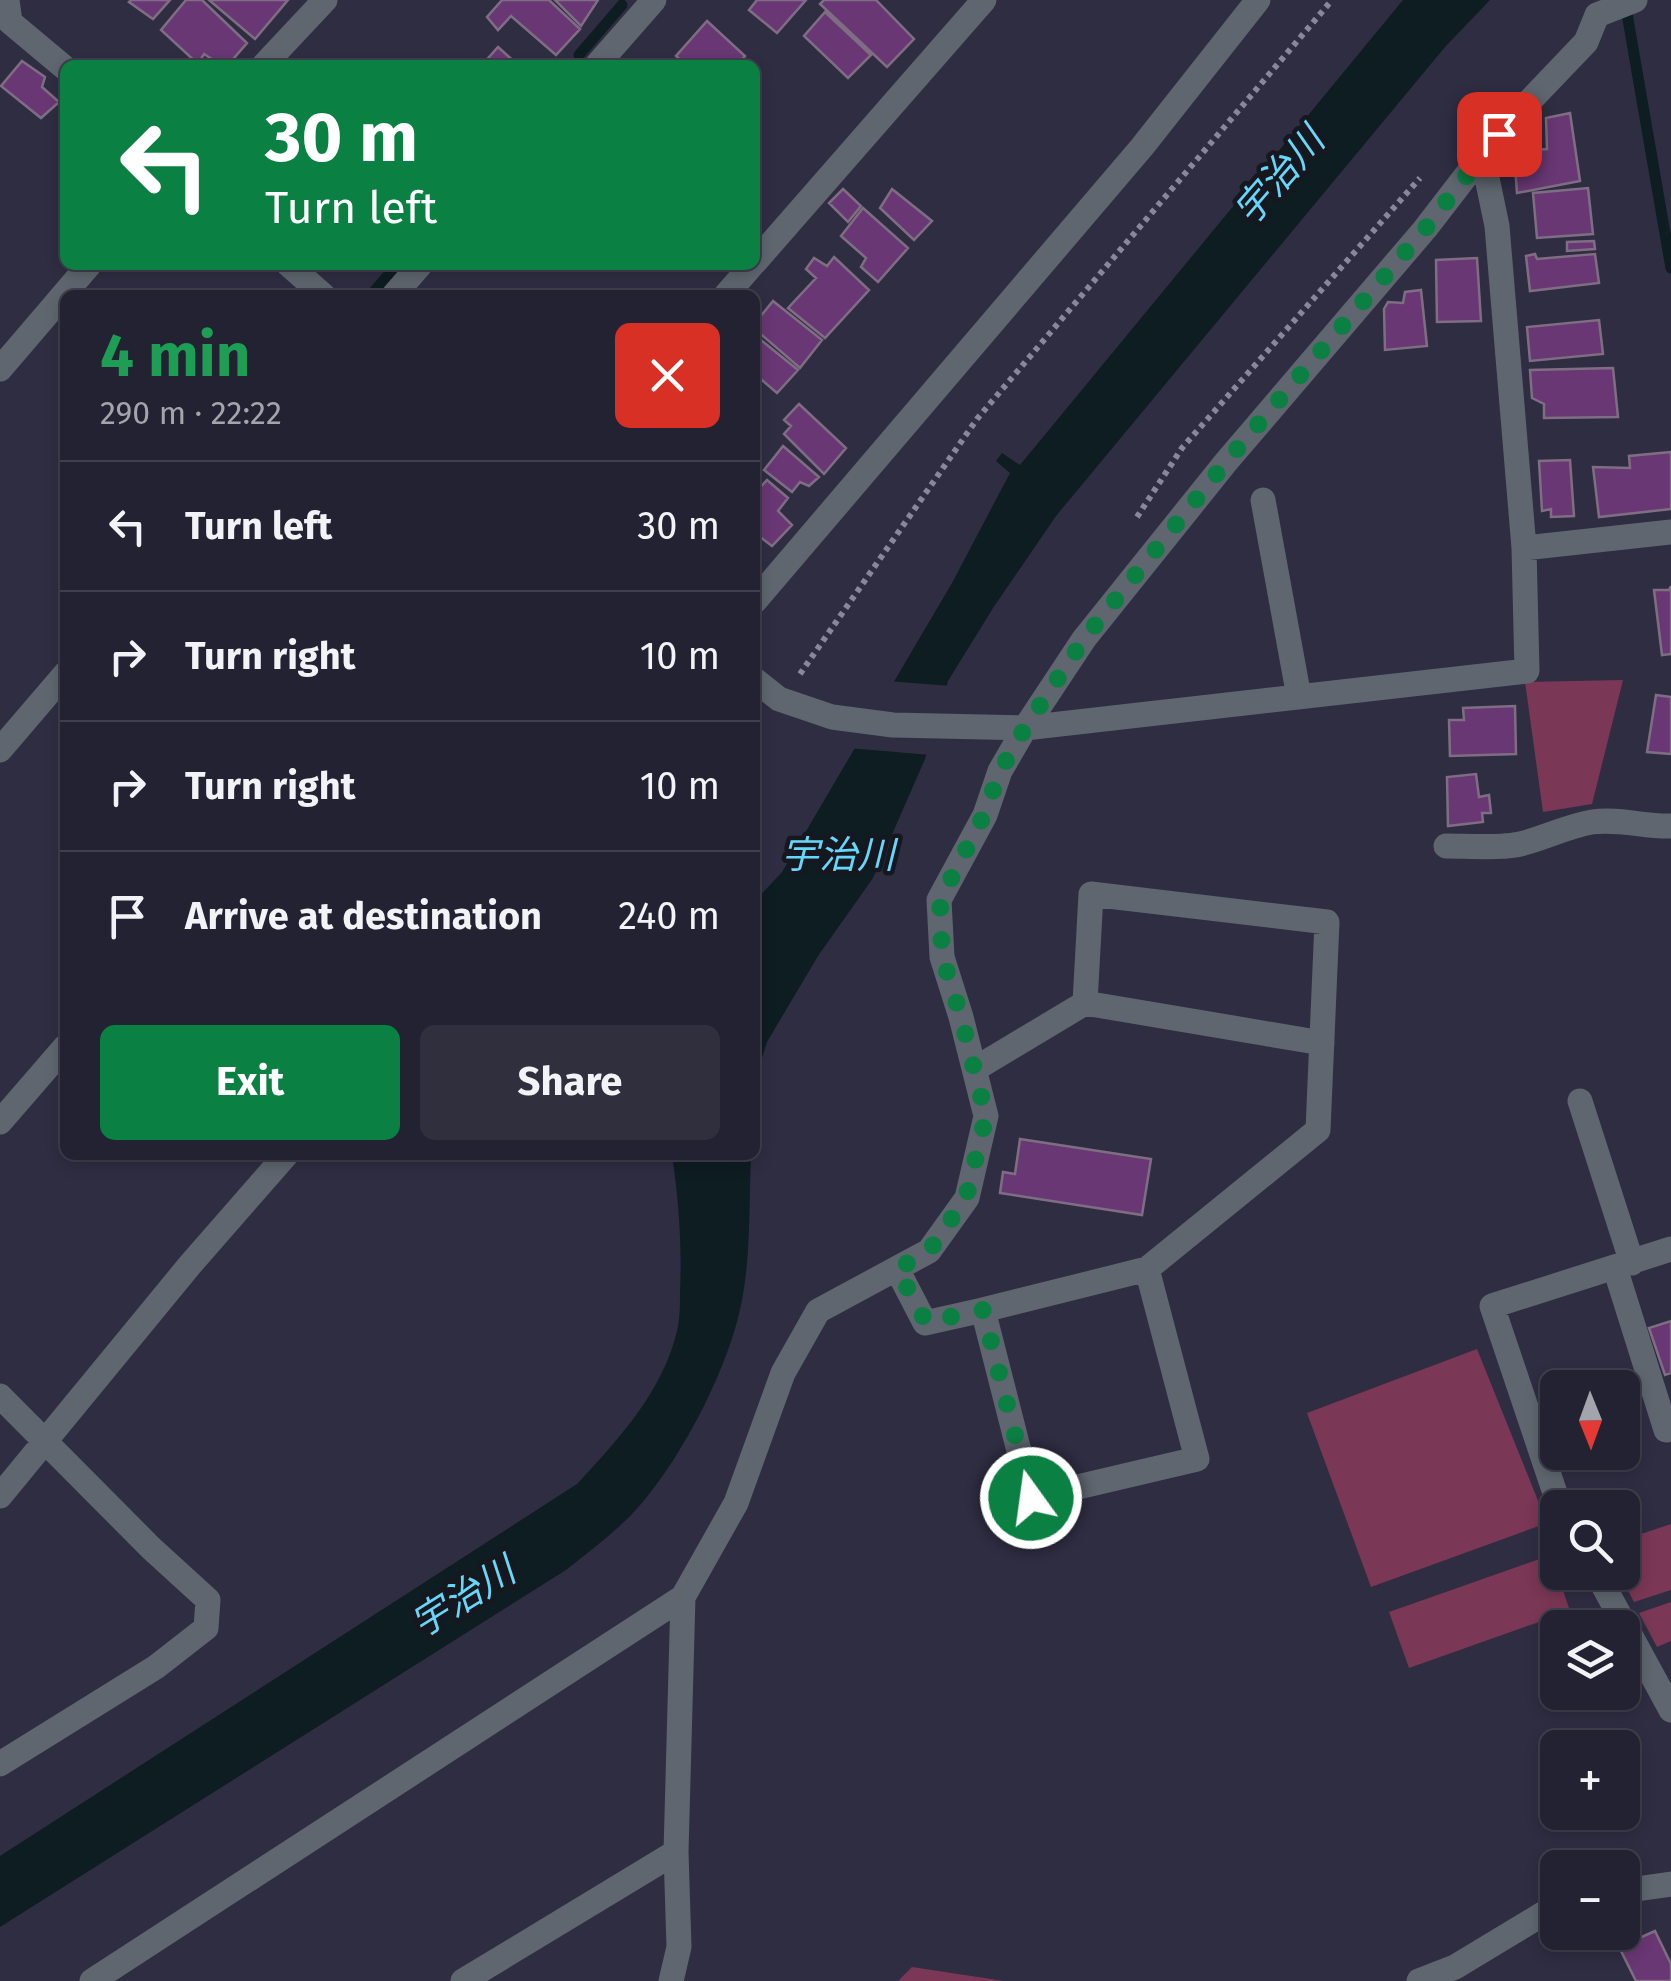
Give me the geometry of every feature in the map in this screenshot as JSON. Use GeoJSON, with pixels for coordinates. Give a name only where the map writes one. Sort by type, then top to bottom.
{"type":"FeatureCollection","features":[{"type":"Feature","properties":{"kind":"street"},"geometry":{"type":"LineString","coordinates":[[269,60],[325,0]]}},
{"type":"Feature","properties":{"kind":"street"},"geometry":{"type":"LineString","coordinates":[[600,60],[654,0]]}},
{"type":"Feature","properties":{"kind":"street"},"geometry":{"type":"LineString","coordinates":[[760,256],[984,0]]}},
{"type":"Feature","properties":{"kind":"street"},"geometry":{"type":"LineString","coordinates":[[760,595],[1129,162],[1258,0]]}},
{"type":"Feature","properties":{"kind":"street"},"geometry":{"type":"LineString","coordinates":[[671,1981],[679,1947],[676,1852],[684,1597],[736,1503],[783,1373],[818,1311],[929,1251],[966,1198],[986,1116],[942,956],[940,900],[984,815],[1000,771],[1096,624],[1226,462],[1425,229],[1482,154],[1586,42],[1597,15],[1635,0]]}},
{"type":"Feature","properties":{"kind":"street"},"geometry":{"type":"LineString","coordinates":[[6,18],[60,64]]}},
{"type":"Feature","properties":{"kind":"street"},"geometry":{"type":"LineString","coordinates":[[760,684],[786,702],[870,724],[1025,728],[1526,671],[1524,548],[1497,226],[1482,154]]}},
{"type":"Feature","properties":{"kind":"street"},"geometry":{"type":"LineString","coordinates":[[67,290],[84,270]]}},
{"type":"Feature","properties":{"kind":"street"},"geometry":{"type":"LineString","coordinates":[[295,270],[317,290]]}},
{"type":"Feature","properties":{"kind":"street"},"geometry":{"type":"LineString","coordinates":[[398,290],[416,270]]}},
{"type":"Feature","properties":{"kind":"street"},"geometry":{"type":"LineString","coordinates":[[730,290],[748,270]]}},
{"type":"Feature","properties":{"kind":"street"},"geometry":{"type":"LineString","coordinates":[[0,369],[60,298]]}},
{"type":"Feature","properties":{"kind":"street"},"geometry":{"type":"LineString","coordinates":[[1263,500],[1300,697]]}},
{"type":"Feature","properties":{"kind":"street"},"geometry":{"type":"LineString","coordinates":[[1524,548],[1671,532]]}},
{"type":"Feature","properties":{"kind":"street"},"geometry":{"type":"LineString","coordinates":[[0,750],[60,680]]}},
{"type":"Feature","properties":{"kind":"street"},"geometry":{"type":"LineString","coordinates":[[1446,846],[1521,845],[1564,828],[1594,822],[1671,826]]}},
{"type":"Feature","properties":{"kind":"street"},"geometry":{"type":"LineString","coordinates":[[897,1269],[926,1322],[1147,1270],[1318,1130],[1328,922],[1092,894],[1085,1003]]}},
{"type":"Feature","properties":{"kind":"street"},"geometry":{"type":"LineString","coordinates":[[974,1069],[1085,1003],[1322,1043]]}},
{"type":"Feature","properties":{"kind":"street"},"geometry":{"type":"LineString","coordinates":[[0,1122],[60,1052]]}},
{"type":"Feature","properties":{"kind":"street"},"geometry":{"type":"LineString","coordinates":[[1580,1101],[1666,1430]]}},
{"type":"Feature","properties":{"kind":"street"},"geometry":{"type":"LineString","coordinates":[[0,1496],[282,1160]]}},
{"type":"Feature","properties":{"kind":"street"},"geometry":{"type":"LineString","coordinates":[[1554,1490],[1492,1306],[1671,1249]]}},
{"type":"Feature","properties":{"kind":"street"},"geometry":{"type":"LineString","coordinates":[[983,1310],[1031,1498],[1196,1459],[1147,1270]]}},
{"type":"Feature","properties":{"kind":"street"},"geometry":{"type":"LineString","coordinates":[[0,1396],[208,1600],[206,1628],[156,1667],[0,1764]]}},
{"type":"Feature","properties":{"kind":"street"},"geometry":{"type":"LineString","coordinates":[[1606,1590],[1671,1710]]}},
{"type":"Feature","properties":{"kind":"street"},"geometry":{"type":"LineString","coordinates":[[92,1981],[684,1597]]}},
{"type":"Feature","properties":{"kind":"street"},"geometry":{"type":"LineString","coordinates":[[463,1981],[676,1852]]}},
{"type":"Feature","properties":{"kind":"street"},"geometry":{"type":"LineString","coordinates":[[1640,1889],[1670,1885]]}},
{"type":"Feature","properties":{"kind":"street"},"geometry":{"type":"LineString","coordinates":[[1419,1981],[1456,1967],[1540,1916]]}},
{"type":"Feature","properties":{"kind":"path"},"geometry":{"type":"LineString","coordinates":[[786,702],[804,669],[977,420],[1332,0]]}},
{"type":"Feature","properties":{"kind":"shaded area"},"geometry":{"type":"Polygon","coordinates":[[[1623,680],[1592,804],[1543,812],[1525,682],[1623,680]]]}},
{"type":"Feature","properties":{"kind":"shaded area"},"geometry":{"type":"Polygon","coordinates":[[[1477,1349],[1540,1506],[1540,1526],[1371,1587],[1307,1413],[1477,1349]]]}},
{"type":"Feature","properties":{"kind":"shaded area"},"geometry":{"type":"Polygon","coordinates":[[[1671,1524],[1671,1590],[1634,1602],[1628,1590],[1640,1590],[1640,1534],[1671,1524]]]}},
{"type":"Feature","properties":{"kind":"shaded area"},"geometry":{"type":"Polygon","coordinates":[[[1540,1559],[1540,1590],[1563,1590],[1570,1610],[1540,1610],[1540,1622],[1409,1668],[1389,1612],[1540,1559]]]}},
{"type":"Feature","properties":{"kind":"shaded area"},"geometry":{"type":"Polygon","coordinates":[[[1671,1602],[1671,1641],[1657,1647],[1640,1613],[1671,1602]]]}},
{"type":"Feature","properties":{"kind":"shaded area"},"geometry":{"type":"Polygon","coordinates":[[[912,1967],[1004,1981],[898,1981],[912,1967]]]}},
{"type":"Feature","properties":{"kind":"water","name":"宇治川"},"geometry":{"type":"Polygon","coordinates":[[[1403,0],[1490,0],[1445,47],[1056,516],[948,681],[925,759],[873,878],[818,956],[767,1042],[760,1064],[760,896],[782,872],[952,583],[1010,473],[996,461],[1002,453],[1020,465],[1403,0]]]}},
{"type":"Feature","properties":{"kind":"water","name":"宇治川"},"geometry":{"type":"Polygon","coordinates":[[[673,1160],[751,1160],[747,1264],[736,1325],[716,1380],[689,1435],[641,1504],[566,1570],[0,1927],[0,1856],[577,1484],[637,1414],[670,1353],[680,1307],[678,1207],[673,1160]]]}},
{"type":"Feature","properties":{"kind":"pier"},"geometry":{"type":"Polygon","coordinates":[[[887,681],[952,686],[931,755],[848,748],[887,681]]]}},
{"type":"Feature","properties":{"kind":"building"},"geometry":{"type":"Polygon","coordinates":[[[131,0],[170,0],[153,19],[131,0]]]}},
{"type":"Feature","properties":{"kind":"building"},"geometry":{"type":"Polygon","coordinates":[[[186,0],[202,0],[247,43],[232,60],[213,60],[204,54],[200,60],[194,60],[161,30],[186,0]]]}},
{"type":"Feature","properties":{"kind":"building"},"geometry":{"type":"Polygon","coordinates":[[[209,0],[288,0],[255,39],[209,0]]]}},
{"type":"Feature","properties":{"kind":"building"},"geometry":{"type":"Polygon","coordinates":[[[502,0],[549,0],[580,29],[556,55],[511,16],[498,30],[487,17],[502,0]]]}},
{"type":"Feature","properties":{"kind":"building"},"geometry":{"type":"Polygon","coordinates":[[[555,0],[598,0],[581,26],[555,0]]]}},
{"type":"Feature","properties":{"kind":"building"},"geometry":{"type":"Polygon","coordinates":[[[757,0],[806,0],[777,33],[749,10],[757,0]]]}},
{"type":"Feature","properties":{"kind":"building"},"geometry":{"type":"Polygon","coordinates":[[[824,0],[876,0],[914,39],[887,67],[820,4],[824,0]]]}},
{"type":"Feature","properties":{"kind":"building"},"geometry":{"type":"Polygon","coordinates":[[[825,12],[871,55],[848,78],[804,36],[825,12]]]}},
{"type":"Feature","properties":{"kind":"building"},"geometry":{"type":"Polygon","coordinates":[[[707,21],[745,56],[741,60],[680,60],[676,56],[707,21]]]}},
{"type":"Feature","properties":{"kind":"building"},"geometry":{"type":"Polygon","coordinates":[[[498,47],[512,60],[486,60],[498,47]]]}},
{"type":"Feature","properties":{"kind":"building"},"geometry":{"type":"Polygon","coordinates":[[[22,61],[45,77],[42,87],[59,102],[41,118],[1,86],[22,61]]]}},
{"type":"Feature","properties":{"kind":"building"},"geometry":{"type":"Polygon","coordinates":[[[1570,113],[1580,181],[1517,193],[1514,152],[1547,149],[1546,118],[1570,113]]]}},
{"type":"Feature","properties":{"kind":"building"},"geometry":{"type":"Polygon","coordinates":[[[1588,188],[1593,234],[1537,238],[1533,193],[1588,188]]]}},
{"type":"Feature","properties":{"kind":"building"},"geometry":{"type":"Polygon","coordinates":[[[843,189],[861,206],[848,222],[829,203],[843,189]]]}},
{"type":"Feature","properties":{"kind":"building"},"geometry":{"type":"Polygon","coordinates":[[[892,189],[932,221],[914,240],[880,208],[892,189]]]}},
{"type":"Feature","properties":{"kind":"building"},"geometry":{"type":"Polygon","coordinates":[[[863,208],[908,248],[878,282],[861,267],[866,258],[841,236],[863,208]]]}},
{"type":"Feature","properties":{"kind":"building"},"geometry":{"type":"Polygon","coordinates":[[[1594,241],[1595,249],[1567,251],[1567,242],[1594,241]]]}},
{"type":"Feature","properties":{"kind":"building"},"geometry":{"type":"Polygon","coordinates":[[[1535,254],[1537,259],[1595,254],[1599,283],[1530,291],[1526,256],[1535,254]]]}},
{"type":"Feature","properties":{"kind":"building"},"geometry":{"type":"Polygon","coordinates":[[[834,257],[869,290],[825,338],[788,308],[816,278],[806,269],[814,258],[827,266],[834,257]]]}},
{"type":"Feature","properties":{"kind":"building"},"geometry":{"type":"Polygon","coordinates":[[[1477,258],[1481,321],[1437,322],[1436,260],[1477,258]]]}},
{"type":"Feature","properties":{"kind":"building"},"geometry":{"type":"Polygon","coordinates":[[[1421,290],[1427,346],[1385,350],[1384,309],[1388,302],[1403,303],[1405,292],[1421,290]]]}},
{"type":"Feature","properties":{"kind":"building"},"geometry":{"type":"Polygon","coordinates":[[[773,301],[822,340],[800,368],[760,333],[760,317],[773,301]]]}},
{"type":"Feature","properties":{"kind":"building"},"geometry":{"type":"Polygon","coordinates":[[[1599,320],[1603,354],[1530,361],[1527,327],[1599,320]]]}},
{"type":"Feature","properties":{"kind":"building"},"geometry":{"type":"Polygon","coordinates":[[[760,339],[798,370],[777,393],[760,378],[760,339]]]}},
{"type":"Feature","properties":{"kind":"building"},"geometry":{"type":"Polygon","coordinates":[[[1613,368],[1618,417],[1544,418],[1544,404],[1532,398],[1530,370],[1613,368]]]}},
{"type":"Feature","properties":{"kind":"building"},"geometry":{"type":"Polygon","coordinates":[[[799,404],[846,448],[824,474],[784,434],[791,426],[784,420],[799,404]]]}},
{"type":"Feature","properties":{"kind":"building"},"geometry":{"type":"Polygon","coordinates":[[[783,446],[819,477],[809,486],[800,482],[792,492],[764,470],[783,446]]]}},
{"type":"Feature","properties":{"kind":"building"},"geometry":{"type":"Polygon","coordinates":[[[1671,452],[1671,509],[1599,517],[1593,467],[1630,468],[1629,456],[1671,452]]]}},
{"type":"Feature","properties":{"kind":"building"},"geometry":{"type":"Polygon","coordinates":[[[1570,460],[1574,516],[1551,517],[1551,509],[1542,511],[1539,461],[1570,460]]]}},
{"type":"Feature","properties":{"kind":"building"},"geometry":{"type":"Polygon","coordinates":[[[767,480],[788,498],[778,511],[792,525],[772,546],[760,537],[760,488],[767,480]]]}},
{"type":"Feature","properties":{"kind":"building"},"geometry":{"type":"Polygon","coordinates":[[[1671,586],[1671,654],[1662,655],[1654,590],[1669,590],[1671,586]]]}},
{"type":"Feature","properties":{"kind":"building"},"geometry":{"type":"Polygon","coordinates":[[[1656,695],[1671,697],[1671,754],[1647,752],[1656,695]]]}},
{"type":"Feature","properties":{"kind":"building"},"geometry":{"type":"Polygon","coordinates":[[[1515,706],[1516,754],[1450,756],[1449,720],[1464,720],[1463,708],[1515,706]]]}},
{"type":"Feature","properties":{"kind":"building"},"geometry":{"type":"Polygon","coordinates":[[[1476,774],[1479,797],[1489,795],[1491,813],[1482,813],[1483,822],[1448,826],[1447,777],[1476,774]]]}},
{"type":"Feature","properties":{"kind":"building"},"geometry":{"type":"Polygon","coordinates":[[[1020,1139],[1151,1159],[1142,1215],[1000,1193],[1003,1172],[1015,1174],[1020,1139]]]}},
{"type":"Feature","properties":{"kind":"building"},"geometry":{"type":"Polygon","coordinates":[[[1671,1321],[1671,1373],[1665,1375],[1649,1328],[1671,1321]]]}},
{"type":"Feature","properties":{"kind":"building"},"geometry":{"type":"Polygon","coordinates":[[[1655,1931],[1671,1964],[1671,1981],[1636,1981],[1620,1950],[1640,1950],[1640,1938],[1655,1931]]]}},
{"type":"Feature","properties":{"kind":"waterway"},"geometry":{"type":"LineString","coordinates":[[1625,2],[1671,268]]}},
{"type":"Feature","properties":{"kind":"waterway"},"geometry":{"type":"LineString","coordinates":[[579,55],[622,5]]}},
{"type":"Feature","properties":{"kind":"waterway"},"geometry":{"type":"LineString","coordinates":[[375,290],[393,270]]}},
{"type":"Feature","properties":{"kind":"route"},"geometry":{"type":"LineString","coordinates":[[1031,1498],[983,1310],[926,1322],[897,1269],[929,1251],[966,1198],[986,1116],[942,956],[940,900],[984,815],[1000,771],[1084,639],[1226,462],[1425,229],[1499,134]]}}]}
